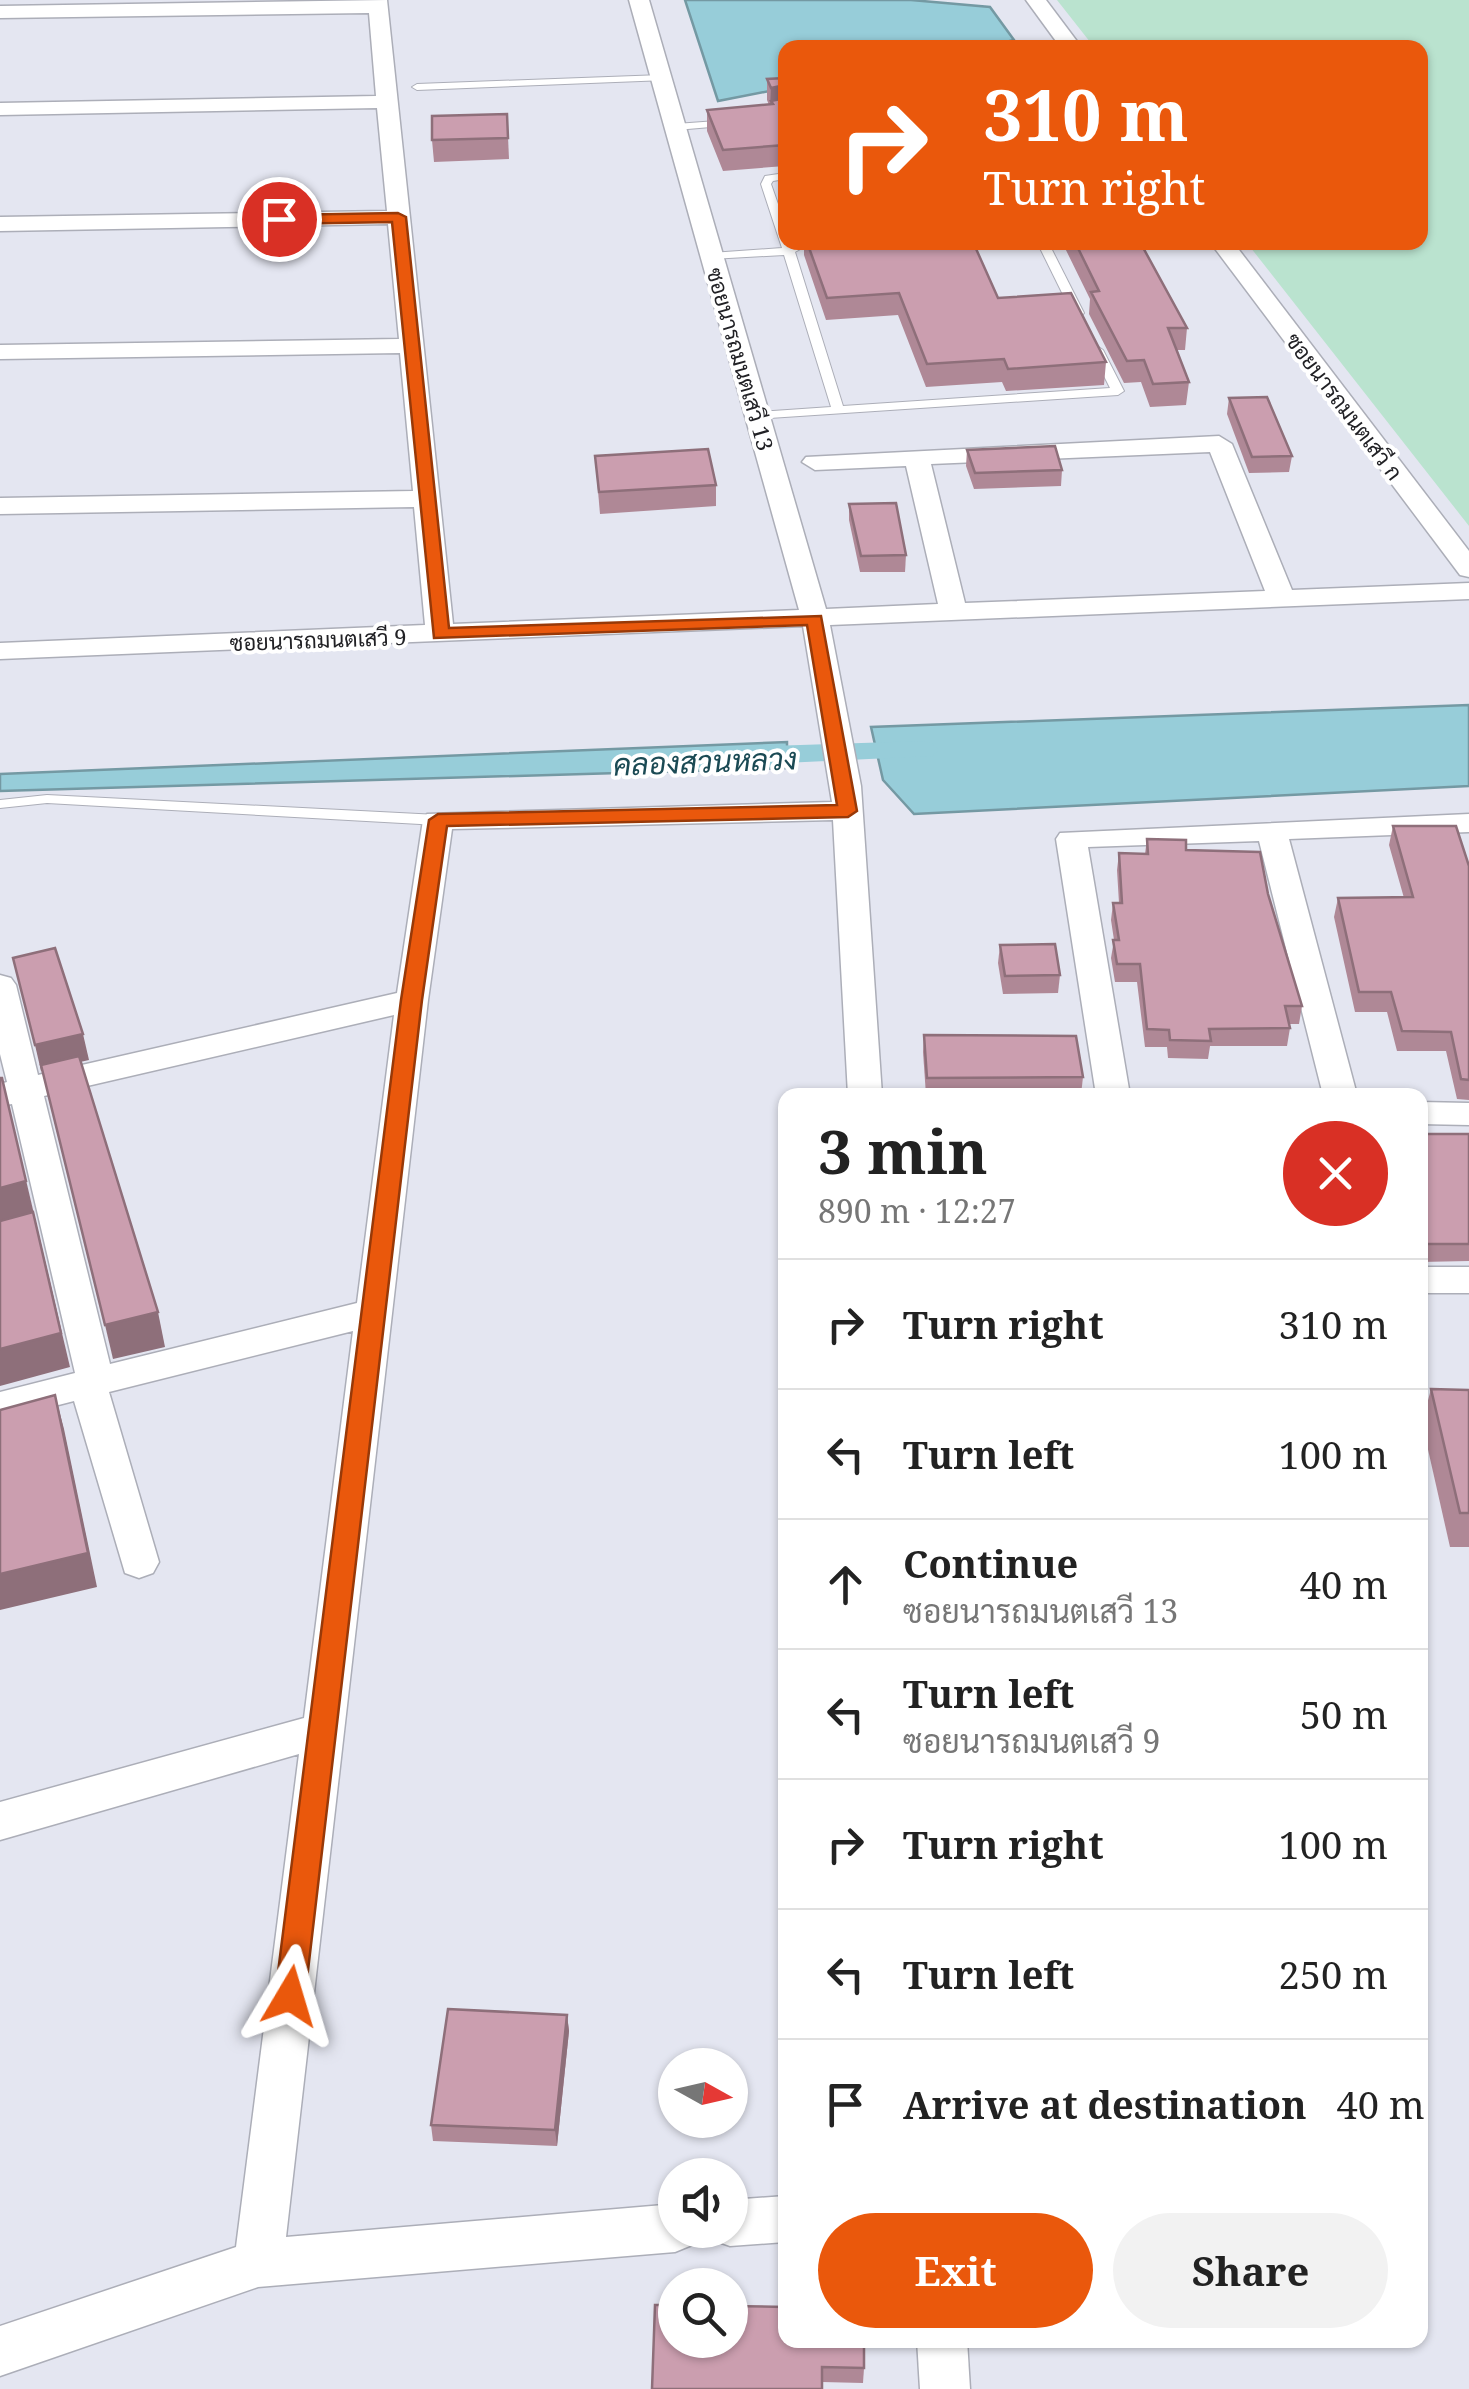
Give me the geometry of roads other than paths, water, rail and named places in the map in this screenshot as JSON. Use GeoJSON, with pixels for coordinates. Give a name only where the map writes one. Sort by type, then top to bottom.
{"type":"FeatureCollection","features":[{"type":"Feature","properties":{"kind":"street","name":"ซอยนารถมนตเสวี 13"},"geometry":{"type":"LineString","coordinates":[[639,0],[815,620],[847,798]]}},
{"type":"Feature","properties":{"kind":"street"},"geometry":{"type":"LineString","coordinates":[[1036,0],[1066,40]]}},
{"type":"Feature","properties":{"kind":"street"},"geometry":{"type":"LineString","coordinates":[[0,12],[377,4],[440,634]]}},
{"type":"Feature","properties":{"kind":"street"},"geometry":{"type":"LineString","coordinates":[[0,109],[387,102]]}},
{"type":"Feature","properties":{"kind":"street"},"geometry":{"type":"LineString","coordinates":[[0,224],[398,217]]}},
{"type":"Feature","properties":{"kind":"street","name":"ซอยนารถมนตเสวี ก"},"geometry":{"type":"LineString","coordinates":[[1226,250],[1469,569]]}},
{"type":"Feature","properties":{"kind":"street"},"geometry":{"type":"LineString","coordinates":[[0,352],[412,346]]}},
{"type":"Feature","properties":{"kind":"street"},"geometry":{"type":"LineString","coordinates":[[815,462],[1219,444],[1282,600]]}},
{"type":"Feature","properties":{"kind":"street"},"geometry":{"type":"LineString","coordinates":[[916,458],[954,614]]}},
{"type":"Feature","properties":{"kind":"street"},"geometry":{"type":"LineString","coordinates":[[0,506],[426,499]]}},
{"type":"Feature","properties":{"kind":"street","name":"ซอยนารถมนตเสวี 9"},"geometry":{"type":"LineString","coordinates":[[0,651],[1469,591]]}},
{"type":"Feature","properties":{"kind":"street"},"geometry":{"type":"LineString","coordinates":[[258,2263],[412,1000],[438,820],[847,798],[865,1088]]}},
{"type":"Feature","properties":{"kind":"street"},"geometry":{"type":"LineString","coordinates":[[1112,1088],[1071,839],[1469,823]]}},
{"type":"Feature","properties":{"kind":"street"},"geometry":{"type":"LineString","coordinates":[[1272,832],[1338,1088]]}},
{"type":"Feature","properties":{"kind":"street"},"geometry":{"type":"LineString","coordinates":[[0,986],[12,1092],[58,1226],[92,1383],[139,1562]]}},
{"type":"Feature","properties":{"kind":"street"},"geometry":{"type":"LineString","coordinates":[[12,1092],[412,1000]]}},
{"type":"Feature","properties":{"kind":"street"},"geometry":{"type":"LineString","coordinates":[[1428,1113],[1469,1114]]}},
{"type":"Feature","properties":{"kind":"street"},"geometry":{"type":"LineString","coordinates":[[19,1236],[58,1226]]}},
{"type":"Feature","properties":{"kind":"street"},"geometry":{"type":"LineString","coordinates":[[1428,1280],[1469,1280]]}},
{"type":"Feature","properties":{"kind":"street"},"geometry":{"type":"LineString","coordinates":[[0,1406],[374,1312]]}},
{"type":"Feature","properties":{"kind":"street"},"geometry":{"type":"LineString","coordinates":[[0,1821],[323,1730]]}},
{"type":"Feature","properties":{"kind":"street"},"geometry":{"type":"LineString","coordinates":[[748,2222],[778,2220]]}},
{"type":"Feature","properties":{"kind":"street"},"geometry":{"type":"LineString","coordinates":[[0,2351],[258,2263],[658,2229]]}},
{"type":"Feature","properties":{"kind":"street"},"geometry":{"type":"LineString","coordinates":[[942,2348],[944,2389]]}},
{"type":"Feature","properties":{"kind":"lane"},"geometry":{"type":"LineString","coordinates":[[417,87],[662,78]]}},
{"type":"Feature","properties":{"kind":"lane"},"geometry":{"type":"LineString","coordinates":[[676,128],[744,121]]}},
{"type":"Feature","properties":{"kind":"lane"},"geometry":{"type":"LineString","coordinates":[[778,177],[769,178],[766,184],[778,220]]}},
{"type":"Feature","properties":{"kind":"lane"},"geometry":{"type":"LineString","coordinates":[[711,256],[778,245]]}},
{"type":"Feature","properties":{"kind":"lane"},"geometry":{"type":"LineString","coordinates":[[788,250],[838,410]]}},
{"type":"Feature","properties":{"kind":"lane"},"geometry":{"type":"LineString","coordinates":[[1046,250],[1084,325]]}},
{"type":"Feature","properties":{"kind":"lane"},"geometry":{"type":"LineString","coordinates":[[758,416],[1118,392],[1093,342]]}},
{"type":"Feature","properties":{"kind":"lane"},"geometry":{"type":"LineString","coordinates":[[0,804],[47,798],[438,820]]}},
{"type":"Feature","properties":{"kind":"water"},"geometry":{"type":"Polygon","coordinates":[[[685,0],[911,0],[990,7],[1014,40],[778,40],[778,89],[718,101],[685,0]]]}},
{"type":"Feature","properties":{"kind":"water"},"geometry":{"type":"Polygon","coordinates":[[[1469,705],[1469,786],[914,814],[883,780],[871,727],[1469,705]]]}},
{"type":"Feature","properties":{"kind":"water"},"geometry":{"type":"Polygon","coordinates":[[[787,742],[787,768],[0,791],[0,774],[787,742]]]}},
{"type":"Feature","properties":{"kind":"waterway","name":"คลองสวนหลวง"},"geometry":{"type":"LineString","coordinates":[[741,756],[923,750]]}}]}
